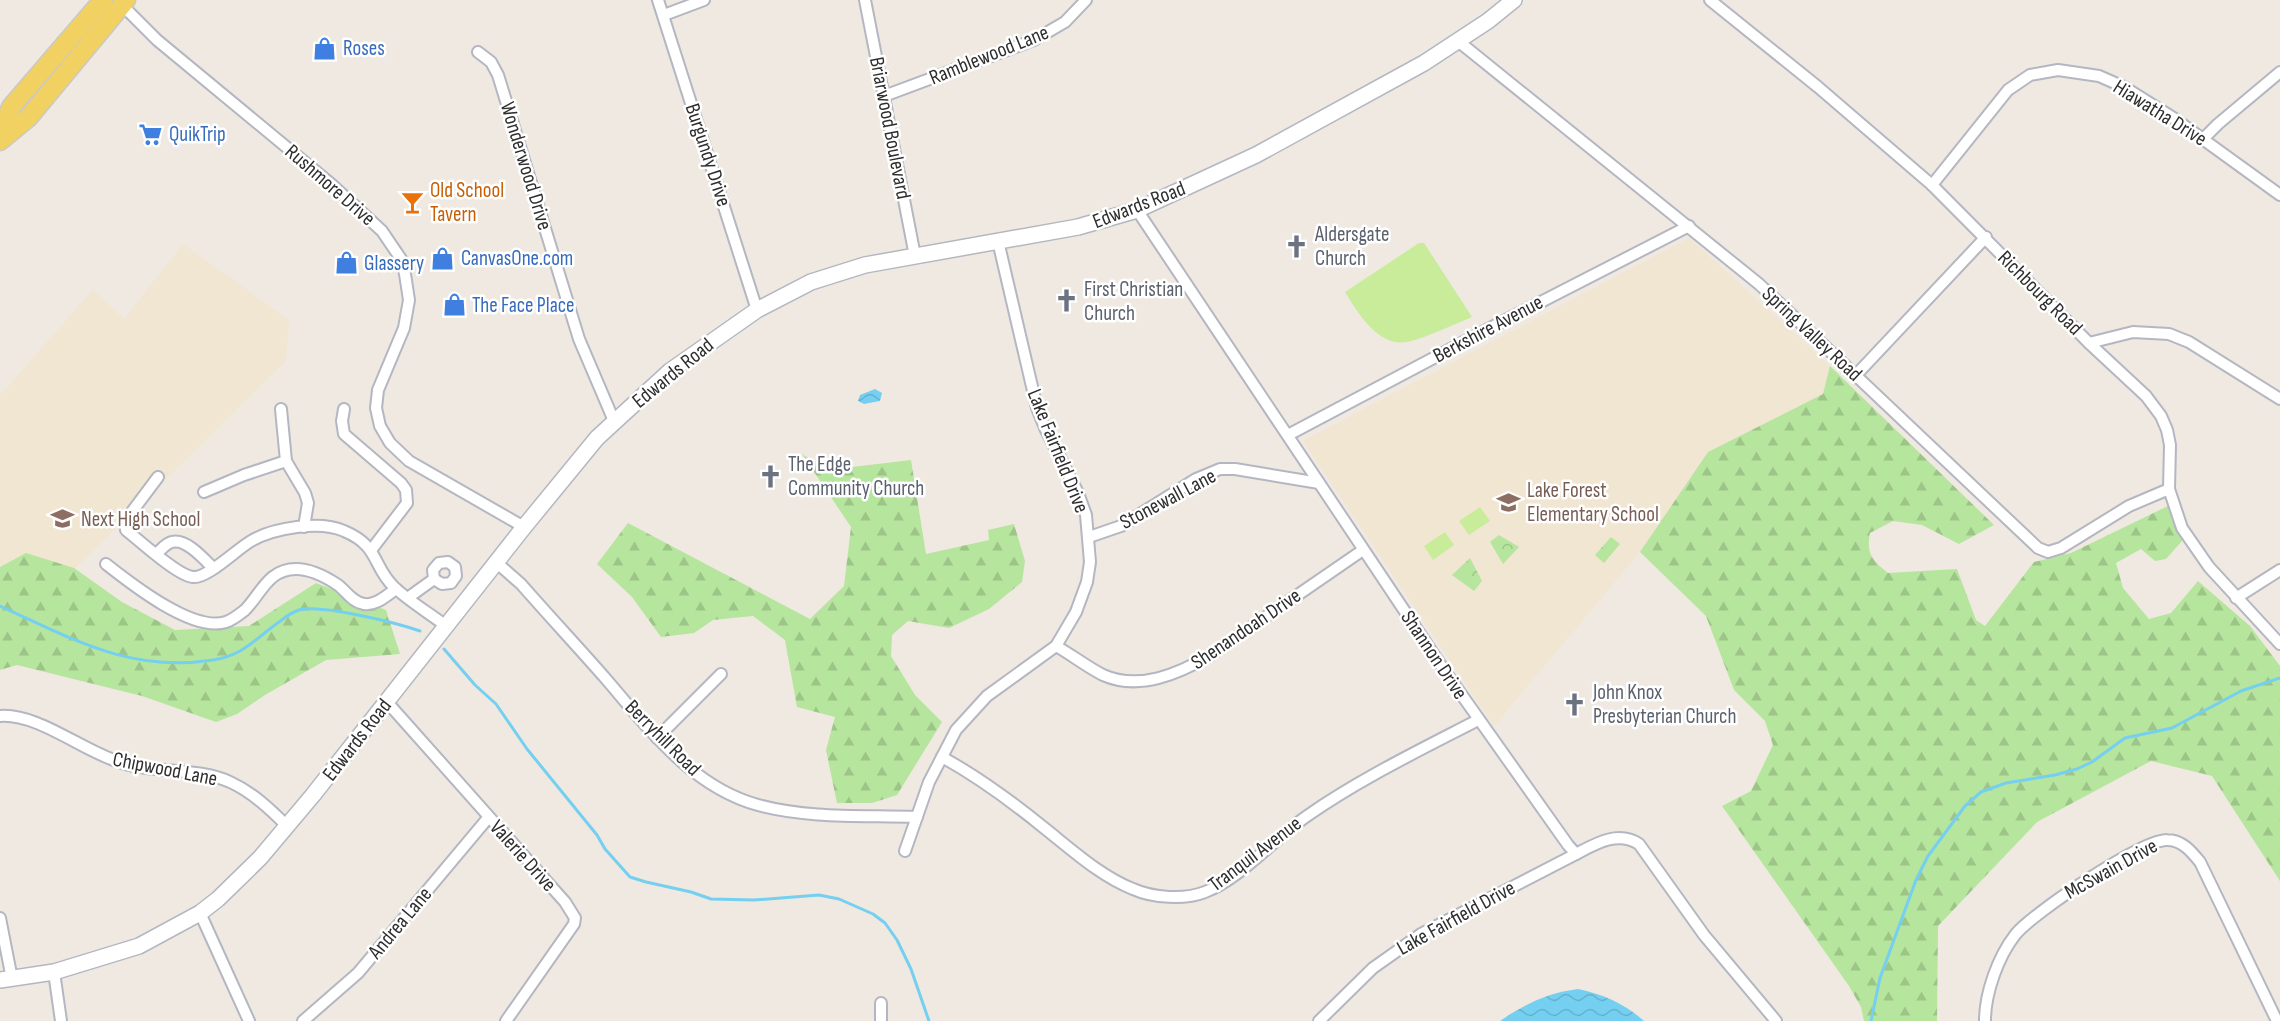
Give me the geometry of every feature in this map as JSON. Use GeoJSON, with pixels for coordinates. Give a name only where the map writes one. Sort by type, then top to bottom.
{"type":"FeatureCollection","features":[{"type":"Feature","properties":{"kind":"main road"},"geometry":{"type":"LineString","coordinates":[[0,135],[11,106],[103,0]]}},
{"type":"Feature","properties":{"kind":"main road"},"geometry":{"type":"LineString","coordinates":[[0,141],[28,118],[122,2]]}},
{"type":"Feature","properties":{"kind":"street","name":"Burgundy Drive"},"geometry":{"type":"LineString","coordinates":[[658,0],[757,310]]}},
{"type":"Feature","properties":{"kind":"street"},"geometry":{"type":"LineString","coordinates":[[664,15],[704,0]]}},
{"type":"Feature","properties":{"kind":"street","name":"Briarwood Boulevard"},"geometry":{"type":"LineString","coordinates":[[865,0],[915,256]]}},
{"type":"Feature","properties":{"kind":"street","name":"Ramblewood Lane"},"geometry":{"type":"LineString","coordinates":[[884,96],[1034,40],[1065,22],[1086,0]]}},
{"type":"Feature","properties":{"kind":"street","name":"Edwards Road"},"geometry":{"type":"LineString","coordinates":[[6,979],[54,972],[139,946],[200,913],[243,876],[287,826],[387,702],[581,456],[670,371],[757,310],[831,274],[865,265],[1078,227],[1137,210],[1256,155],[1424,63],[1514,0]]}},
{"type":"Feature","properties":{"kind":"street","name":"Richbourg Road"},"geometry":{"type":"LineString","coordinates":[[1710,0],[1818,87],[1932,185],[2089,343],[2146,396],[2161,416],[2170,445],[2169,489],[2181,526],[2209,567],[2280,645]]}},
{"type":"Feature","properties":{"kind":"street","name":"Rushmore Drive"},"geometry":{"type":"LineString","coordinates":[[122,2],[157,40],[331,184],[382,231],[401,259],[409,300],[404,328],[378,390],[376,408],[380,426],[390,443],[409,461],[524,527]]}},
{"type":"Feature","properties":{"kind":"street","name":"Spring Valley Road"},"geometry":{"type":"LineString","coordinates":[[1458,41],[1759,284],[2027,539],[2044,552],[2052,552],[2061,548],[2129,506],[2169,489]]}},
{"type":"Feature","properties":{"kind":"street","name":"Wonderwood Drive"},"geometry":{"type":"LineString","coordinates":[[478,52],[491,62],[498,75],[579,339],[614,422]]}},
{"type":"Feature","properties":{"kind":"street","name":"Hiawatha Drive"},"geometry":{"type":"LineString","coordinates":[[1932,185],[2001,98],[2018,82],[2039,72],[2052,70],[2083,73],[2114,82],[2136,93],[2280,195]]}},
{"type":"Feature","properties":{"kind":"street"},"geometry":{"type":"LineString","coordinates":[[2203,139],[2280,72]]}},
{"type":"Feature","properties":{"kind":"street","name":"Shannon Drive"},"geometry":{"type":"LineString","coordinates":[[1137,210],[1478,720],[1537,804],[1576,854]]}},
{"type":"Feature","properties":{"kind":"street","name":"Berkshire Avenue"},"geometry":{"type":"LineString","coordinates":[[1288,435],[1689,226]]}},
{"type":"Feature","properties":{"kind":"street"},"geometry":{"type":"LineString","coordinates":[[1856,375],[1986,237]]}},
{"type":"Feature","properties":{"kind":"street","name":"Lake Fairfield Drive"},"geometry":{"type":"LineString","coordinates":[[905,851],[930,782],[956,730],[974,708],[1001,685],[1056,646],[1076,612],[1085,589],[1090,562],[1086,515],[1078,493],[1037,408],[998,241]]}},
{"type":"Feature","properties":{"kind":"street"},"geometry":{"type":"LineString","coordinates":[[2089,343],[2133,332],[2169,334],[2189,342],[2280,399]]}},
{"type":"Feature","properties":{"kind":"street"},"geometry":{"type":"LineString","coordinates":[[281,409],[286,462],[305,492],[308,503],[304,527]]}},
{"type":"Feature","properties":{"kind":"street"},"geometry":{"type":"LineString","coordinates":[[344,409],[342,421],[344,434],[401,483],[407,496],[407,503],[372,549]]}},
{"type":"Feature","properties":{"kind":"street"},"geometry":{"type":"LineString","coordinates":[[204,492],[244,475],[286,462]]}},
{"type":"Feature","properties":{"kind":"street","name":"Stonewall Lane"},"geometry":{"type":"LineString","coordinates":[[1089,537],[1121,526],[1196,479],[1220,469],[1234,469],[1319,483]]}},
{"type":"Feature","properties":{"kind":"street"},"geometry":{"type":"LineString","coordinates":[[158,477],[130,513],[124,525],[126,530],[187,576],[201,577],[251,541],[276,531],[304,527],[343,530],[372,549],[388,580],[396,589],[446,626]]}},
{"type":"Feature","properties":{"kind":"street"},"geometry":{"type":"LineString","coordinates":[[156,554],[167,544],[174,541],[182,542],[213,568]]}},
{"type":"Feature","properties":{"kind":"street","name":"Shenandoah Drive"},"geometry":{"type":"LineString","coordinates":[[1056,646],[1100,673],[1115,679],[1140,681],[1171,675],[1209,656],[1363,550]]}},
{"type":"Feature","properties":{"kind":"street","name":"Berryhill Road"},"geometry":{"type":"LineString","coordinates":[[496,562],[520,584],[657,738],[692,771],[711,784],[758,805],[836,815],[917,817]]}},
{"type":"Feature","properties":{"kind":"street"},"geometry":{"type":"LineString","coordinates":[[106,564],[135,587],[171,610],[216,624],[227,622],[236,616],[245,609],[262,586],[273,576],[290,569],[316,573],[364,604],[379,601],[396,589]]}},
{"type":"Feature","properties":{"kind":"street"},"geometry":{"type":"LineString","coordinates":[[2236,598],[2280,570]]}},
{"type":"Feature","properties":{"kind":"street"},"geometry":{"type":"LineString","coordinates":[[409,597],[435,579]]}},
{"type":"Feature","properties":{"kind":"street"},"geometry":{"type":"LineString","coordinates":[[657,738],[722,674]]}},
{"type":"Feature","properties":{"kind":"street","name":"Valerie Drive"},"geometry":{"type":"LineString","coordinates":[[387,702],[565,902],[575,918],[506,1021]]}},
{"type":"Feature","properties":{"kind":"street","name":"Chipwood Lane"},"geometry":{"type":"LineString","coordinates":[[0,716],[16,716],[32,721],[86,749],[122,763],[159,771],[207,775],[228,781],[261,801],[287,826]]}},
{"type":"Feature","properties":{"kind":"street","name":"Tranquil Avenue"},"geometry":{"type":"LineString","coordinates":[[942,757],[995,790],[1079,855],[1120,883],[1150,894],[1189,896],[1202,893],[1223,883],[1338,795],[1478,720]]}},
{"type":"Feature","properties":{"kind":"street","name":"Andrea Lane"},"geometry":{"type":"LineString","coordinates":[[303,1021],[358,973],[488,818]]}},
{"type":"Feature","properties":{"kind":"street"},"geometry":{"type":"LineString","coordinates":[[1576,854],[1613,838],[1628,839],[1639,844],[1704,935],[1776,1021]]}},
{"type":"Feature","properties":{"kind":"street","name":"McSwain Drive"},"geometry":{"type":"LineString","coordinates":[[1985,1021],[1989,993],[2007,948],[2026,923],[2060,897],[2142,848],[2168,840],[2186,846],[2200,862],[2277,1021]]}},
{"type":"Feature","properties":{"kind":"street","name":"Lake Fairfield Drive"},"geometry":{"type":"LineString","coordinates":[[1319,1021],[1373,968],[1421,934],[1576,854]]}},
{"type":"Feature","properties":{"kind":"street"},"geometry":{"type":"LineString","coordinates":[[200,913],[249,1021]]}},
{"type":"Feature","properties":{"kind":"street"},"geometry":{"type":"LineString","coordinates":[[0,918],[6,979]]}},
{"type":"Feature","properties":{"kind":"street"},"geometry":{"type":"LineString","coordinates":[[54,972],[60,1021]]}},
{"type":"Feature","properties":{"kind":"street"},"geometry":{"type":"LineString","coordinates":[[881,1003],[881,1021]]}},
{"type":"Feature","properties":{"kind":"shaded area","name":"Lake Forest Elementary School"},"geometry":{"type":"Polygon","coordinates":[[[1689,238],[1830,366],[1823,394],[1708,452],[1640,552],[1494,726],[1303,441],[1689,238]]]}},
{"type":"Feature","properties":{"kind":"shaded area","name":"Next High School"},"geometry":{"type":"Polygon","coordinates":[[[183,244],[289,320],[286,361],[0,642],[0,395],[93,290],[124,319],[183,244]]]}},
{"type":"Feature","properties":{"kind":"green space"},"geometry":{"type":"Polygon","coordinates":[[[1419,243],[1424,243],[1472,317],[1422,338],[1397,342],[1378,334],[1370,327],[1345,292],[1419,243]]]}},
{"type":"Feature","properties":{"kind":"green space"},"geometry":{"type":"Polygon","coordinates":[[[1830,366],[1994,525],[1959,544],[1922,525],[1893,521],[1870,533],[1869,546],[1872,556],[1888,573],[1957,569],[1976,620],[1985,626],[2034,562],[2071,553],[2170,505],[2182,541],[2166,559],[2155,561],[2141,549],[2116,563],[2123,588],[2149,619],[2171,613],[2198,581],[2250,626],[2280,666],[2280,881],[2212,776],[2151,761],[2037,822],[1938,926],[1937,1021],[1864,1021],[1861,1007],[1849,986],[1722,806],[1751,791],[1773,745],[1765,721],[1734,690],[1706,616],[1640,552],[1708,452],[1823,394],[1830,366]]]}},
{"type":"Feature","properties":{"kind":"green space"},"geometry":{"type":"Polygon","coordinates":[[[802,454],[827,470],[911,460],[926,554],[989,540],[988,530],[1014,524],[1025,561],[1022,582],[989,609],[949,628],[908,621],[892,635],[891,656],[915,695],[942,722],[897,795],[872,803],[837,803],[826,750],[835,717],[797,707],[785,640],[753,616],[713,620],[694,633],[661,637],[632,597],[597,564],[628,523],[810,619],[844,586],[851,527],[802,454]]]}},
{"type":"Feature","properties":{"kind":"green space"},"geometry":{"type":"Polygon","coordinates":[[[1480,507],[1490,521],[1469,535],[1459,521],[1480,507]]]}},
{"type":"Feature","properties":{"kind":"green space"},"geometry":{"type":"Polygon","coordinates":[[[1445,532],[1454,545],[1433,560],[1424,546],[1445,532]]]}},
{"type":"Feature","properties":{"kind":"green space"},"geometry":{"type":"Polygon","coordinates":[[[1499,535],[1519,547],[1503,564],[1490,542],[1499,535]]]}},
{"type":"Feature","properties":{"kind":"green space"},"geometry":{"type":"Polygon","coordinates":[[[1611,537],[1620,544],[1604,563],[1595,555],[1611,537]]]}},
{"type":"Feature","properties":{"kind":"green space"},"geometry":{"type":"Polygon","coordinates":[[[26,553],[74,568],[122,602],[175,630],[249,626],[316,583],[386,610],[400,654],[326,660],[237,714],[216,722],[142,696],[17,665],[0,670],[0,567],[26,553]]]}},
{"type":"Feature","properties":{"kind":"green space"},"geometry":{"type":"Polygon","coordinates":[[[1470,558],[1482,581],[1474,591],[1452,575],[1470,558]]]}},
{"type":"Feature","properties":{"kind":"water"},"geometry":{"type":"Polygon","coordinates":[[[875,389],[882,393],[880,401],[864,404],[858,401],[860,395],[875,389]]]}},
{"type":"Feature","properties":{"kind":"water"},"geometry":{"type":"Polygon","coordinates":[[[1578,989],[1613,1001],[1644,1021],[1500,1021],[1537,1000],[1556,993],[1578,989]]]}},
{"type":"Feature","properties":{"kind":"waterway"},"geometry":{"type":"LineString","coordinates":[[0,606],[78,641],[128,657],[155,662],[183,663],[224,658],[249,646],[286,617],[299,610],[341,612],[420,631]]}},
{"type":"Feature","properties":{"kind":"waterway"},"geometry":{"type":"LineString","coordinates":[[444,649],[475,685],[496,704],[527,749],[597,835],[605,849],[630,877],[711,899],[754,900],[819,895],[839,899],[873,914],[885,923],[897,940],[911,969],[929,1021]]}},
{"type":"Feature","properties":{"kind":"waterway"},"geometry":{"type":"LineString","coordinates":[[1871,1021],[1880,978],[1916,880],[1928,856],[1965,806],[1981,792],[2006,783],[2077,769],[2092,762],[2125,738],[2172,728],[2241,691],[2280,678]]}},
{"type":"Feature","properties":{"kind":"place","name":"Roses"},"geometry":{"type":"Point","coordinates":[325,48]}},
{"type":"Feature","properties":{"kind":"place","name":"QuikTrip"},"geometry":{"type":"Point","coordinates":[151,134]}},
{"type":"Feature","properties":{"kind":"place","name":"Old School Tavern"},"geometry":{"type":"Point","coordinates":[412,202]}},
{"type":"Feature","properties":{"kind":"place","name":"Aldersgate Church"},"geometry":{"type":"Point","coordinates":[1297,246]}},
{"type":"Feature","properties":{"kind":"place","name":"CanvasOne.com"},"geometry":{"type":"Point","coordinates":[443,258]}},
{"type":"Feature","properties":{"kind":"place","name":"Glassery"},"geometry":{"type":"Point","coordinates":[346,263]}},
{"type":"Feature","properties":{"kind":"place","name":"First Christian Church"},"geometry":{"type":"Point","coordinates":[1066,301]}},
{"type":"Feature","properties":{"kind":"place","name":"The Face Place"},"geometry":{"type":"Point","coordinates":[454,305]}},
{"type":"Feature","properties":{"kind":"place","name":"The Edge Community Church"},"geometry":{"type":"Point","coordinates":[770,476]}},
{"type":"Feature","properties":{"kind":"place","name":"Lake Forest Elementary School"},"geometry":{"type":"Point","coordinates":[1509,502]}},
{"type":"Feature","properties":{"kind":"place","name":"Next High School"},"geometry":{"type":"Point","coordinates":[63,519]}},
{"type":"Feature","properties":{"kind":"place","name":"John Knox Presbyterian Church"},"geometry":{"type":"Point","coordinates":[1575,704]}}]}
